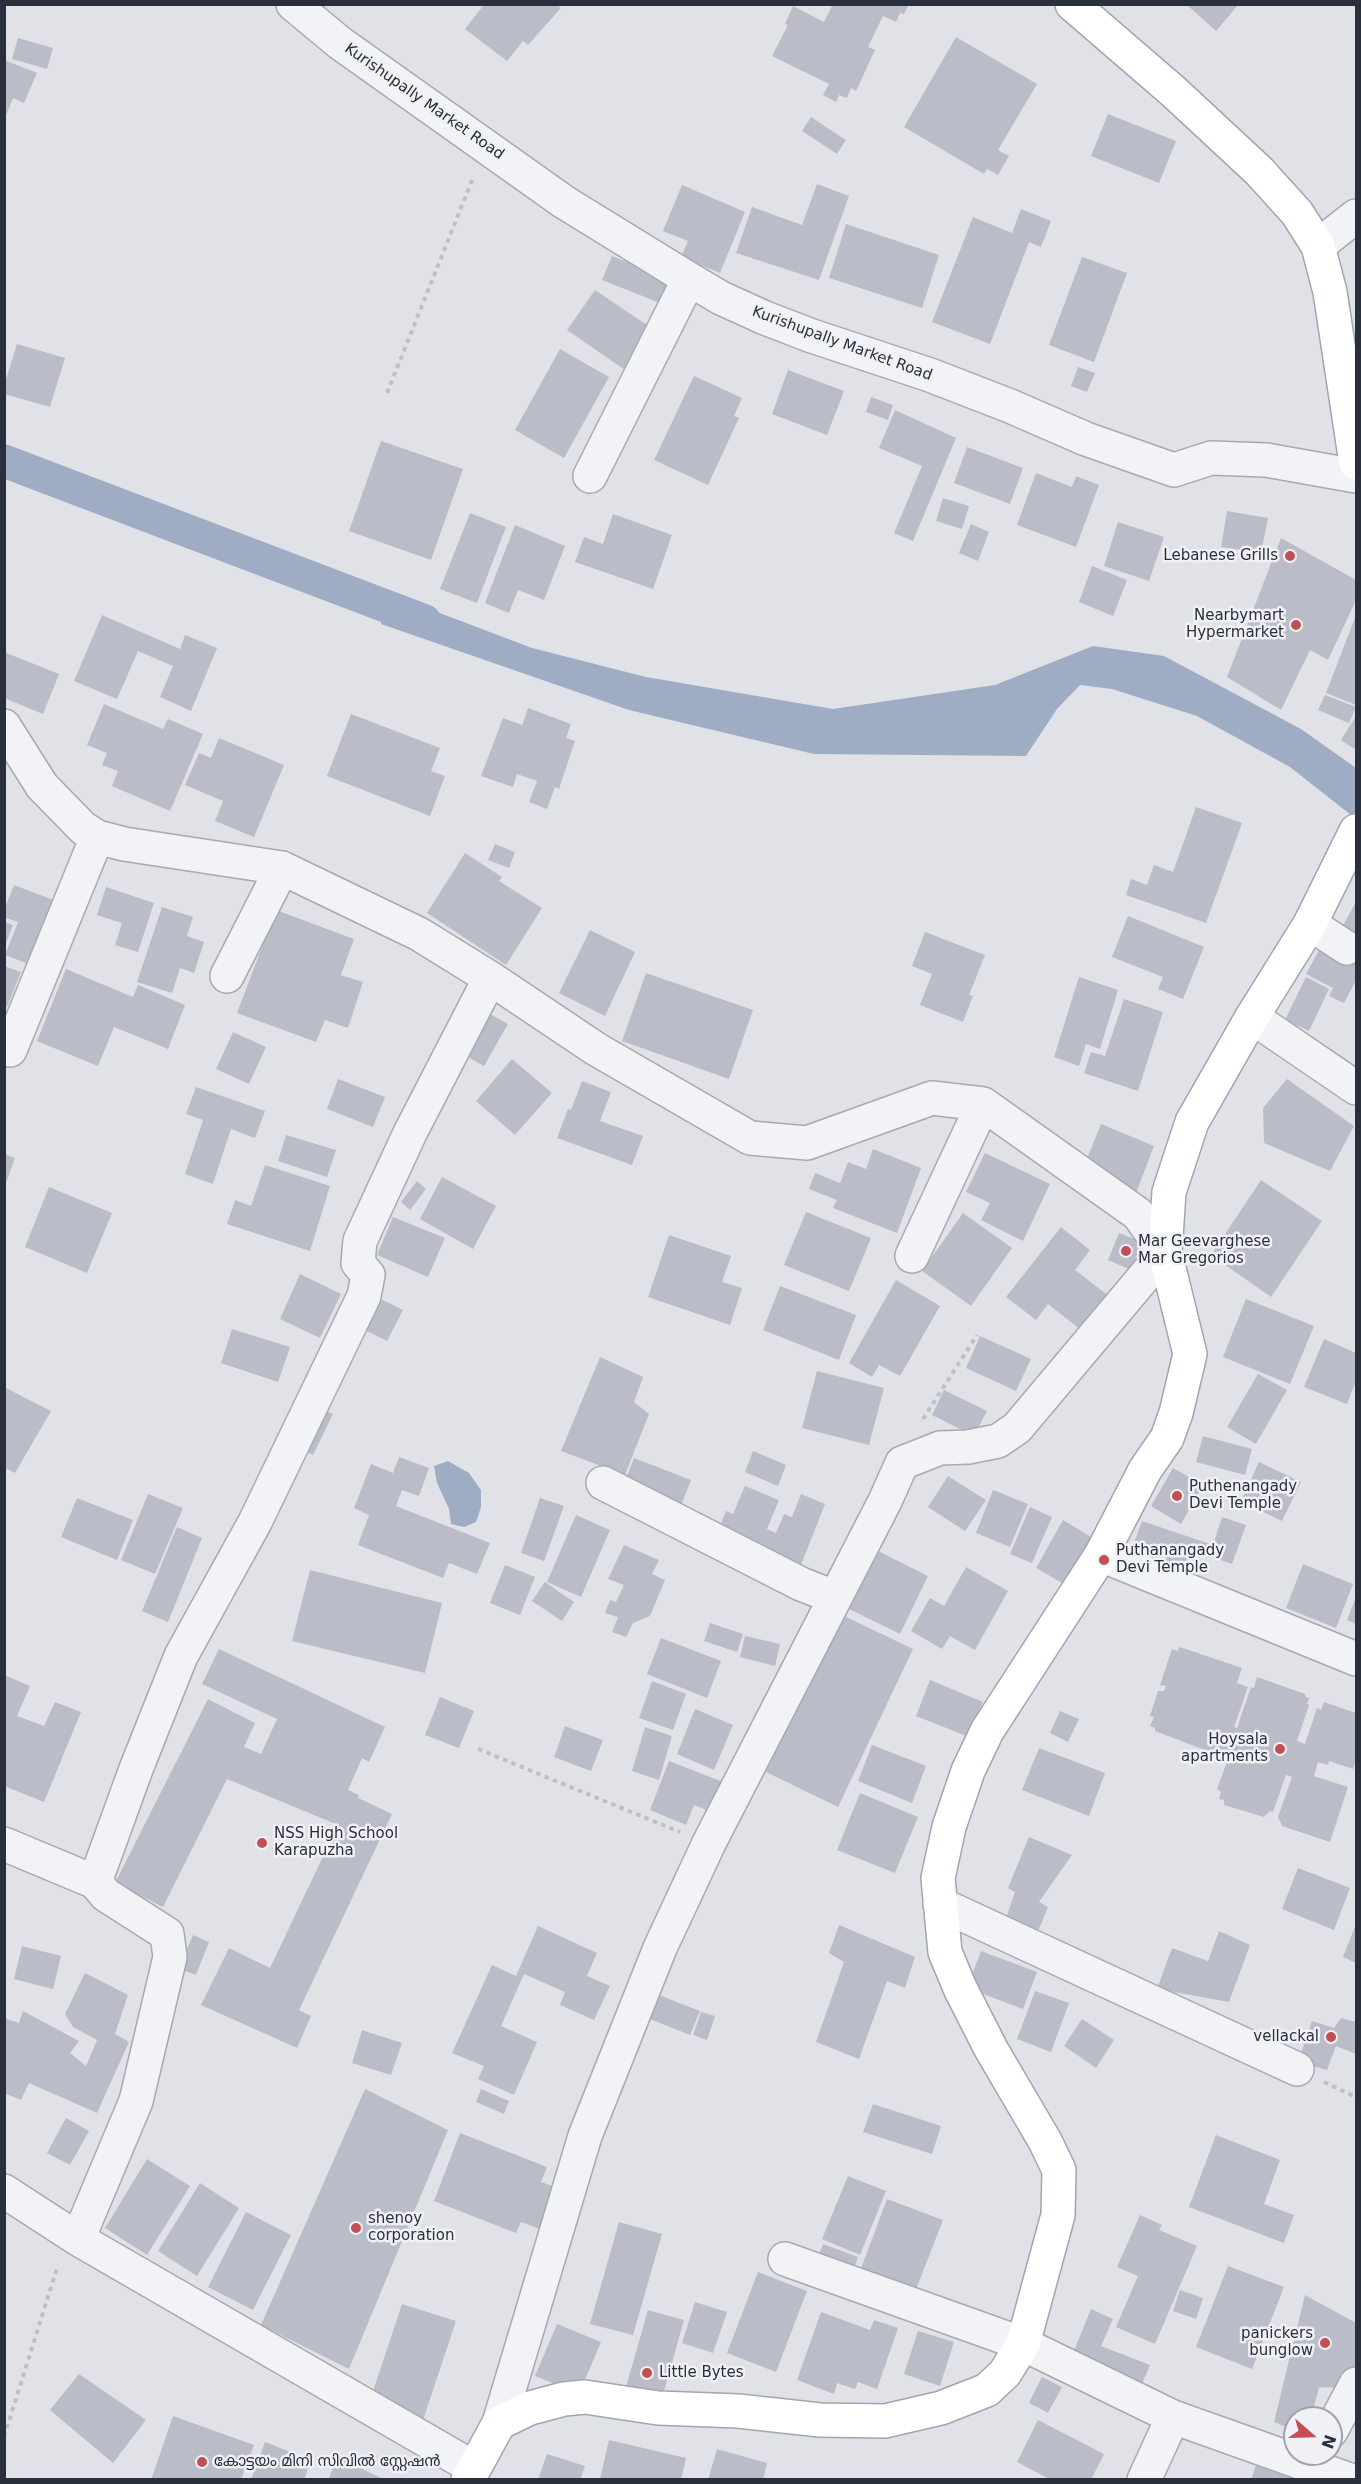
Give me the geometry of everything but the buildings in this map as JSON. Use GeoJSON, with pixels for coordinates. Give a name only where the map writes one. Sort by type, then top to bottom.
{"type":"FeatureCollection","features":[{"type":"Feature","properties":{"kind":"main road"},"geometry":{"type":"LineString","coordinates":[[1072,4],[1174,92],[1258,171],[1297,213],[1318,246],[1330,292],[1356,463]]}},
{"type":"Feature","properties":{"kind":"main road"},"geometry":{"type":"LineString","coordinates":[[471,2474],[499,2423],[530,2408],[564,2399],[585,2397],[658,2408],[738,2411],[820,2420],[885,2421],[941,2408],[987,2390],[1005,2373],[1023,2344],[1058,2216],[1059,2170],[960,1988],[945,1952],[939,1878],[949,1827],[973,1761],[987,1731],[1101,1555],[1145,1470],[1167,1438],[1176,1413],[1190,1354],[1165,1252],[1169,1192],[1192,1122],[1252,1017],[1310,924],[1356,831]]}},
{"type":"Feature","properties":{"kind":"street","name":"Kurishupally Market Road"},"geometry":{"type":"LineString","coordinates":[[293,4],[340,43],[564,202],[721,298],[784,326],[930,375],[1086,439],[1174,470],[1211,458],[1266,460],[1356,476]]}},
{"type":"Feature","properties":{"kind":"street"},"geometry":{"type":"LineString","coordinates":[[1318,246],[1356,216]]}},
{"type":"Feature","properties":{"kind":"street"},"geometry":{"type":"LineString","coordinates":[[590,476],[689,279]]}},
{"type":"Feature","properties":{"kind":"street"},"geometry":{"type":"LineString","coordinates":[[4,726],[42,786],[82,828],[97,837],[124,844],[282,868],[419,934],[596,1049],[750,1138],[807,1143],[932,1098],[983,1104],[1138,1214],[1165,1252],[1017,1428],[998,1440],[968,1447],[940,1448],[902,1463],[885,1501],[709,1844],[660,1948],[585,2136],[499,2423]]}},
{"type":"Feature","properties":{"kind":"street"},"geometry":{"type":"LineString","coordinates":[[10,1050],[97,837]]}},
{"type":"Feature","properties":{"kind":"street"},"geometry":{"type":"LineString","coordinates":[[227,976],[282,868]]}},
{"type":"Feature","properties":{"kind":"street"},"geometry":{"type":"LineString","coordinates":[[1310,924],[1347,948]]}},
{"type":"Feature","properties":{"kind":"street"},"geometry":{"type":"LineString","coordinates":[[95,1882],[136,1768],[181,1656],[255,1522],[364,1296],[368,1275],[358,1263],[360,1241],[410,1133],[490,978]]}},
{"type":"Feature","properties":{"kind":"street"},"geometry":{"type":"LineString","coordinates":[[1252,1017],[1356,1088]]}},
{"type":"Feature","properties":{"kind":"street"},"geometry":{"type":"LineString","coordinates":[[912,1256],[983,1104]]}},
{"type":"Feature","properties":{"kind":"street"},"geometry":{"type":"LineString","coordinates":[[603,1483],[801,1584],[834,1597]]}},
{"type":"Feature","properties":{"kind":"street"},"geometry":{"type":"LineString","coordinates":[[1101,1555],[1356,1659]]}},
{"type":"Feature","properties":{"kind":"street"},"geometry":{"type":"LineString","coordinates":[[4,1844],[95,1882],[106,1895],[167,1934],[170,1957],[136,2101],[73,2235]]}},
{"type":"Feature","properties":{"kind":"street"},"geometry":{"type":"LineString","coordinates":[[940,1904],[1297,2069]]}},
{"type":"Feature","properties":{"kind":"street"},"geometry":{"type":"LineString","coordinates":[[4,2191],[73,2235],[471,2474]]}},
{"type":"Feature","properties":{"kind":"street"},"geometry":{"type":"LineString","coordinates":[[785,2259],[1023,2344],[1173,2417],[1283,2451]]}},
{"type":"Feature","properties":{"kind":"street"},"geometry":{"type":"LineString","coordinates":[[1343,2408],[1356,2384]]}},
{"type":"Feature","properties":{"kind":"street"},"geometry":{"type":"LineString","coordinates":[[1144,2480],[1173,2417]]}},
{"type":"Feature","properties":{"kind":"street"},"geometry":{"type":"LineString","coordinates":[[1324,2466],[1350,2480]]}},
{"type":"Feature","properties":{"kind":"path"},"geometry":{"type":"LineString","coordinates":[[387,393],[486,146]]}},
{"type":"Feature","properties":{"kind":"path"},"geometry":{"type":"LineString","coordinates":[[902,1463],[925,1414],[977,1335]]}},
{"type":"Feature","properties":{"kind":"path"},"geometry":{"type":"LineString","coordinates":[[478,1749],[709,1844]]}},
{"type":"Feature","properties":{"kind":"path"},"geometry":{"type":"LineString","coordinates":[[4,2437],[73,2235]]}},
{"type":"Feature","properties":{"kind":"water"},"geometry":{"type":"Polygon","coordinates":[[[387,593],[532,648],[646,677],[833,709],[995,685],[1093,646],[1164,656],[1301,729],[1356,768],[1356,819],[1290,767],[1197,716],[1112,689],[1080,685],[1057,709],[1026,756],[814,754],[629,710],[381,624],[387,593]]]}},
{"type":"Feature","properties":{"kind":"water"},"geometry":{"type":"Polygon","coordinates":[[[448,1461],[469,1473],[481,1490],[481,1507],[476,1522],[464,1527],[451,1524],[449,1509],[437,1483],[434,1466],[448,1461]]]}},
{"type":"Feature","properties":{"kind":"waterway"},"geometry":{"type":"LineString","coordinates":[[4,461],[425,621]]}},
{"type":"Feature","properties":{"kind":"place","name":"Lebanese Grills"},"geometry":{"type":"Point","coordinates":[1290,556]}},
{"type":"Feature","properties":{"kind":"place","name":"Nearbymart Hypermarket"},"geometry":{"type":"Point","coordinates":[1296,625]}},
{"type":"Feature","properties":{"kind":"place","name":"Mar Geevarghese Mar Gregorios"},"geometry":{"type":"Point","coordinates":[1126,1251]}},
{"type":"Feature","properties":{"kind":"place","name":"Puthenangady Devi Temple"},"geometry":{"type":"Point","coordinates":[1177,1496]}},
{"type":"Feature","properties":{"kind":"place","name":"Puthanangady Devi Temple"},"geometry":{"type":"Point","coordinates":[1104,1560]}},
{"type":"Feature","properties":{"kind":"place","name":"Hoysala apartments"},"geometry":{"type":"Point","coordinates":[1280,1749]}},
{"type":"Feature","properties":{"kind":"place","name":"NSS High School Karapuzha"},"geometry":{"type":"Point","coordinates":[262,1843]}},
{"type":"Feature","properties":{"kind":"place","name":"vellackal"},"geometry":{"type":"Point","coordinates":[1331,2037]}},
{"type":"Feature","properties":{"kind":"place","name":"shenoy corporation"},"geometry":{"type":"Point","coordinates":[356,2228]}},
{"type":"Feature","properties":{"kind":"place","name":"panickers bunglow"},"geometry":{"type":"Point","coordinates":[1325,2343]}},
{"type":"Feature","properties":{"kind":"place","name":"Little Bytes"},"geometry":{"type":"Point","coordinates":[647,2373]}},
{"type":"Feature","properties":{"kind":"place","name":"കോട്ടയം മിനി സിവിൽ സ്റ്റേഷൻ"},"geometry":{"type":"Point","coordinates":[202,2462]}}]}
